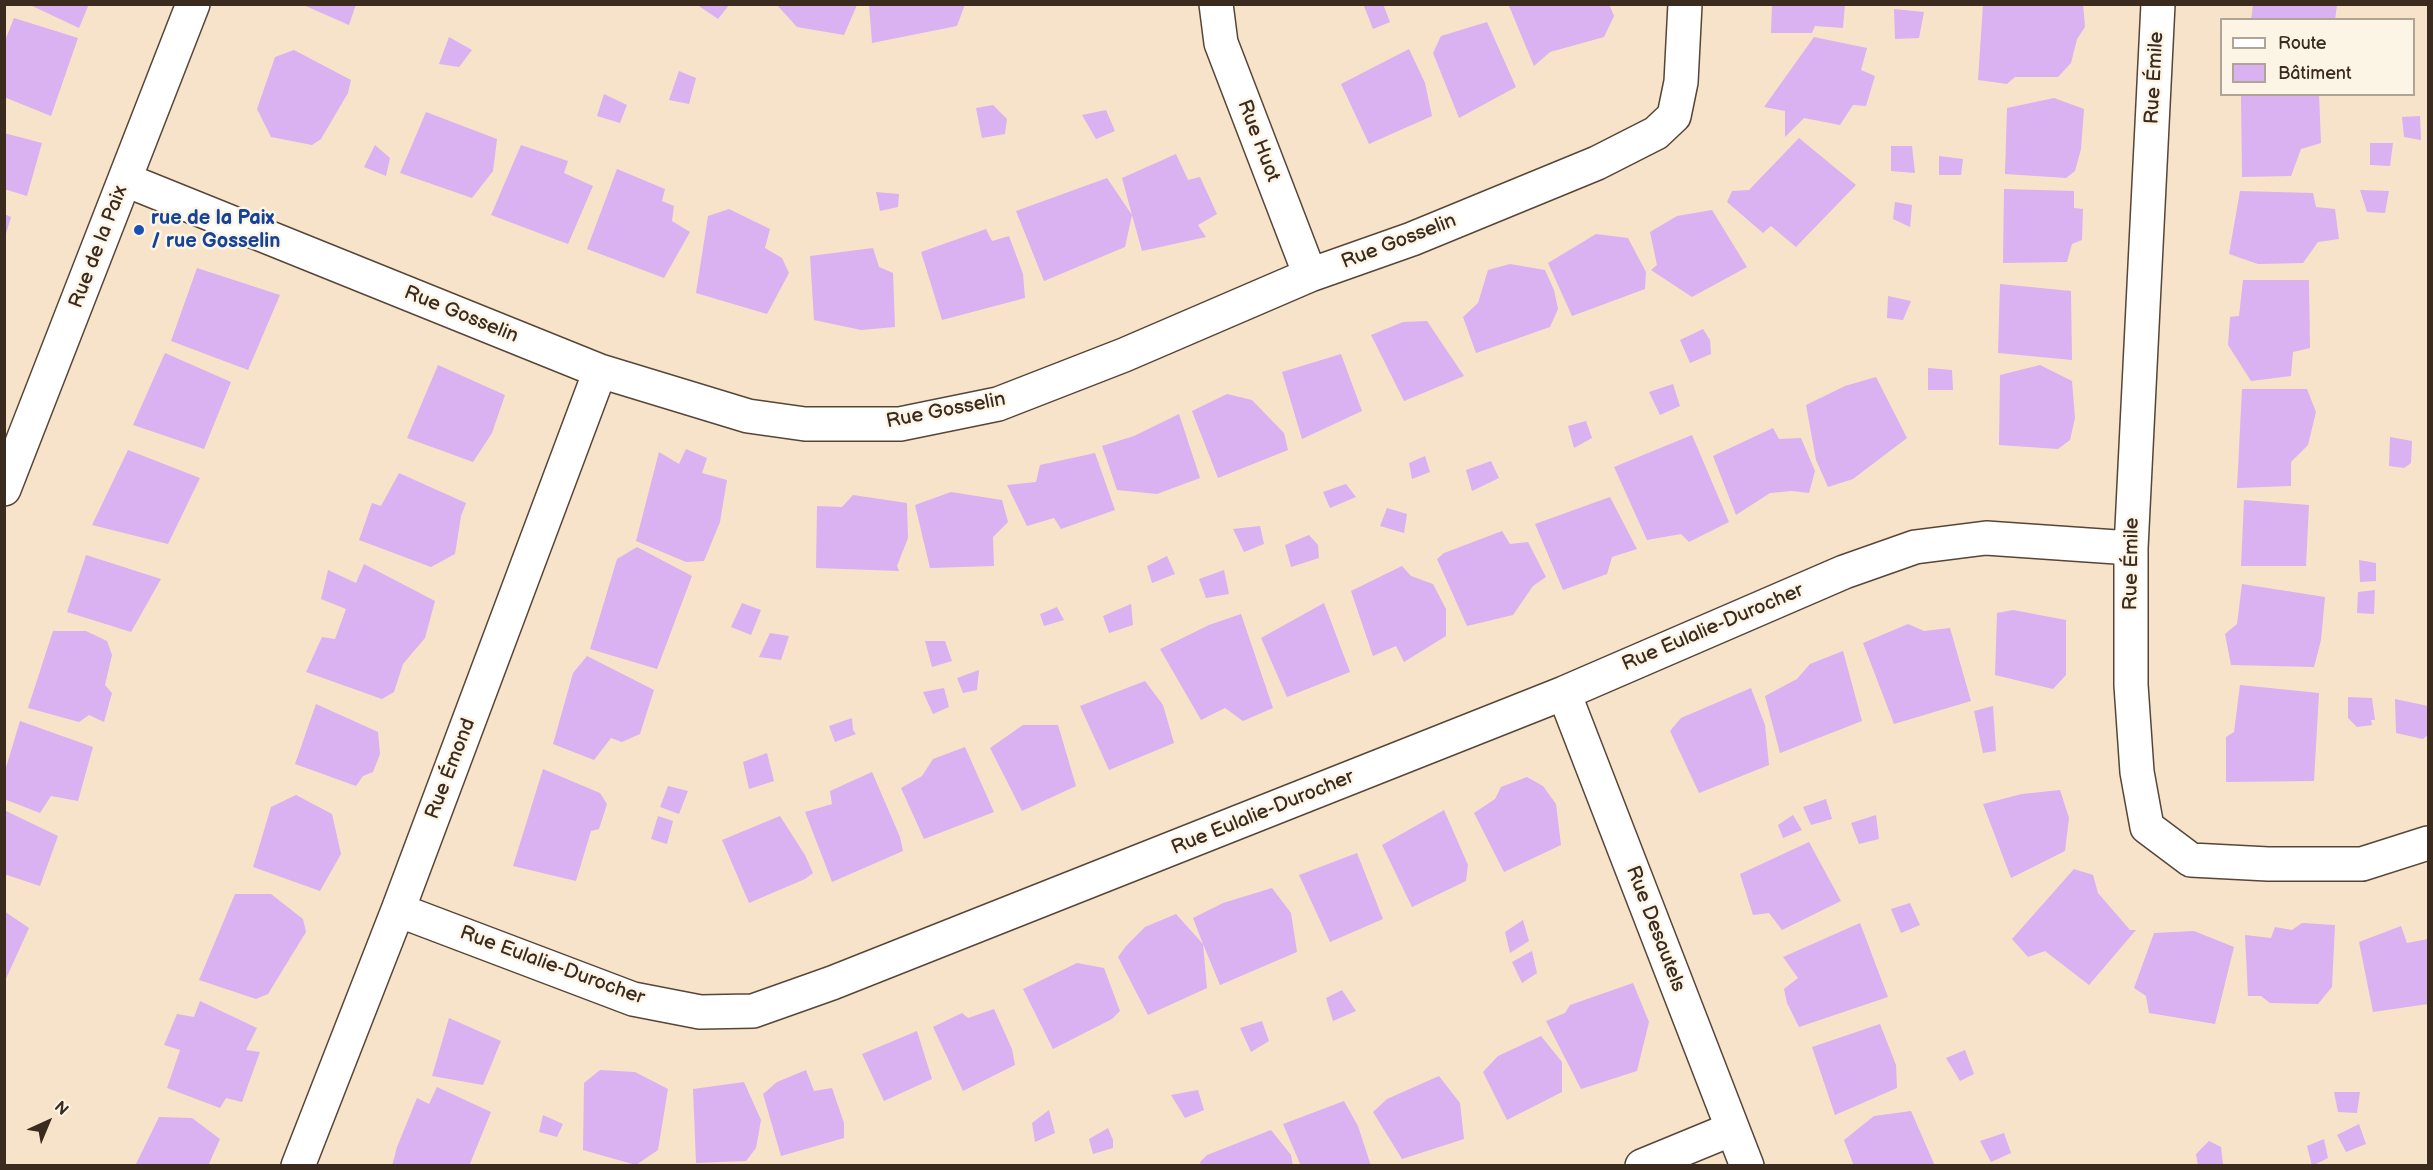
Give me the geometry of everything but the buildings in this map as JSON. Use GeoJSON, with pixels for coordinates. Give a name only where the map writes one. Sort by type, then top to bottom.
{"type":"FeatureCollection","features":[{"type":"Feature","properties":{"kind":"street","name":"Rue de la Paix"},"geometry":{"type":"LineString","coordinates":[[4,489],[193,4]]}},
{"type":"Feature","properties":{"kind":"street","name":"Rue Huot"},"geometry":{"type":"LineString","coordinates":[[1216,4],[1221,43],[1310,275]]}},
{"type":"Feature","properties":{"kind":"street","name":"Rue Gosselin"},"geometry":{"type":"LineString","coordinates":[[126,180],[600,370],[748,416],[805,424],[900,424],[998,404],[1124,355],[1310,275],[1412,239],[1597,162],[1656,133],[1674,116],[1681,82],[1685,4]]}},
{"type":"Feature","properties":{"kind":"street","name":"Rue Émile"},"geometry":{"type":"LineString","coordinates":[[2158,4],[2131,548],[2133,707],[2137,772],[2147,827],[2191,860],[2268,864],[2362,864],[2428,843]]}},
{"type":"Feature","properties":{"kind":"street","name":"Rue Émond"},"geometry":{"type":"LineString","coordinates":[[298,1166],[398,910],[600,370]]}},
{"type":"Feature","properties":{"kind":"street","name":"Rue Eulalie-Durocher"},"geometry":{"type":"LineString","coordinates":[[398,910],[633,999],[700,1012],[753,1011],[832,983],[1564,693],[1844,572],[1915,547],[1986,538],[2131,548]]}},
{"type":"Feature","properties":{"kind":"street","name":"Rue Desautels"},"geometry":{"type":"LineString","coordinates":[[1564,693],[1747,1166]]}},
{"type":"Feature","properties":{"kind":"street"},"geometry":{"type":"LineString","coordinates":[[1642,1166],[1732,1129]]}},
{"type":"Feature","properties":{"kind":"place","name":"rue de la Paix / rue Gosselin"},"geometry":{"type":"Point","coordinates":[139,230]}}]}
